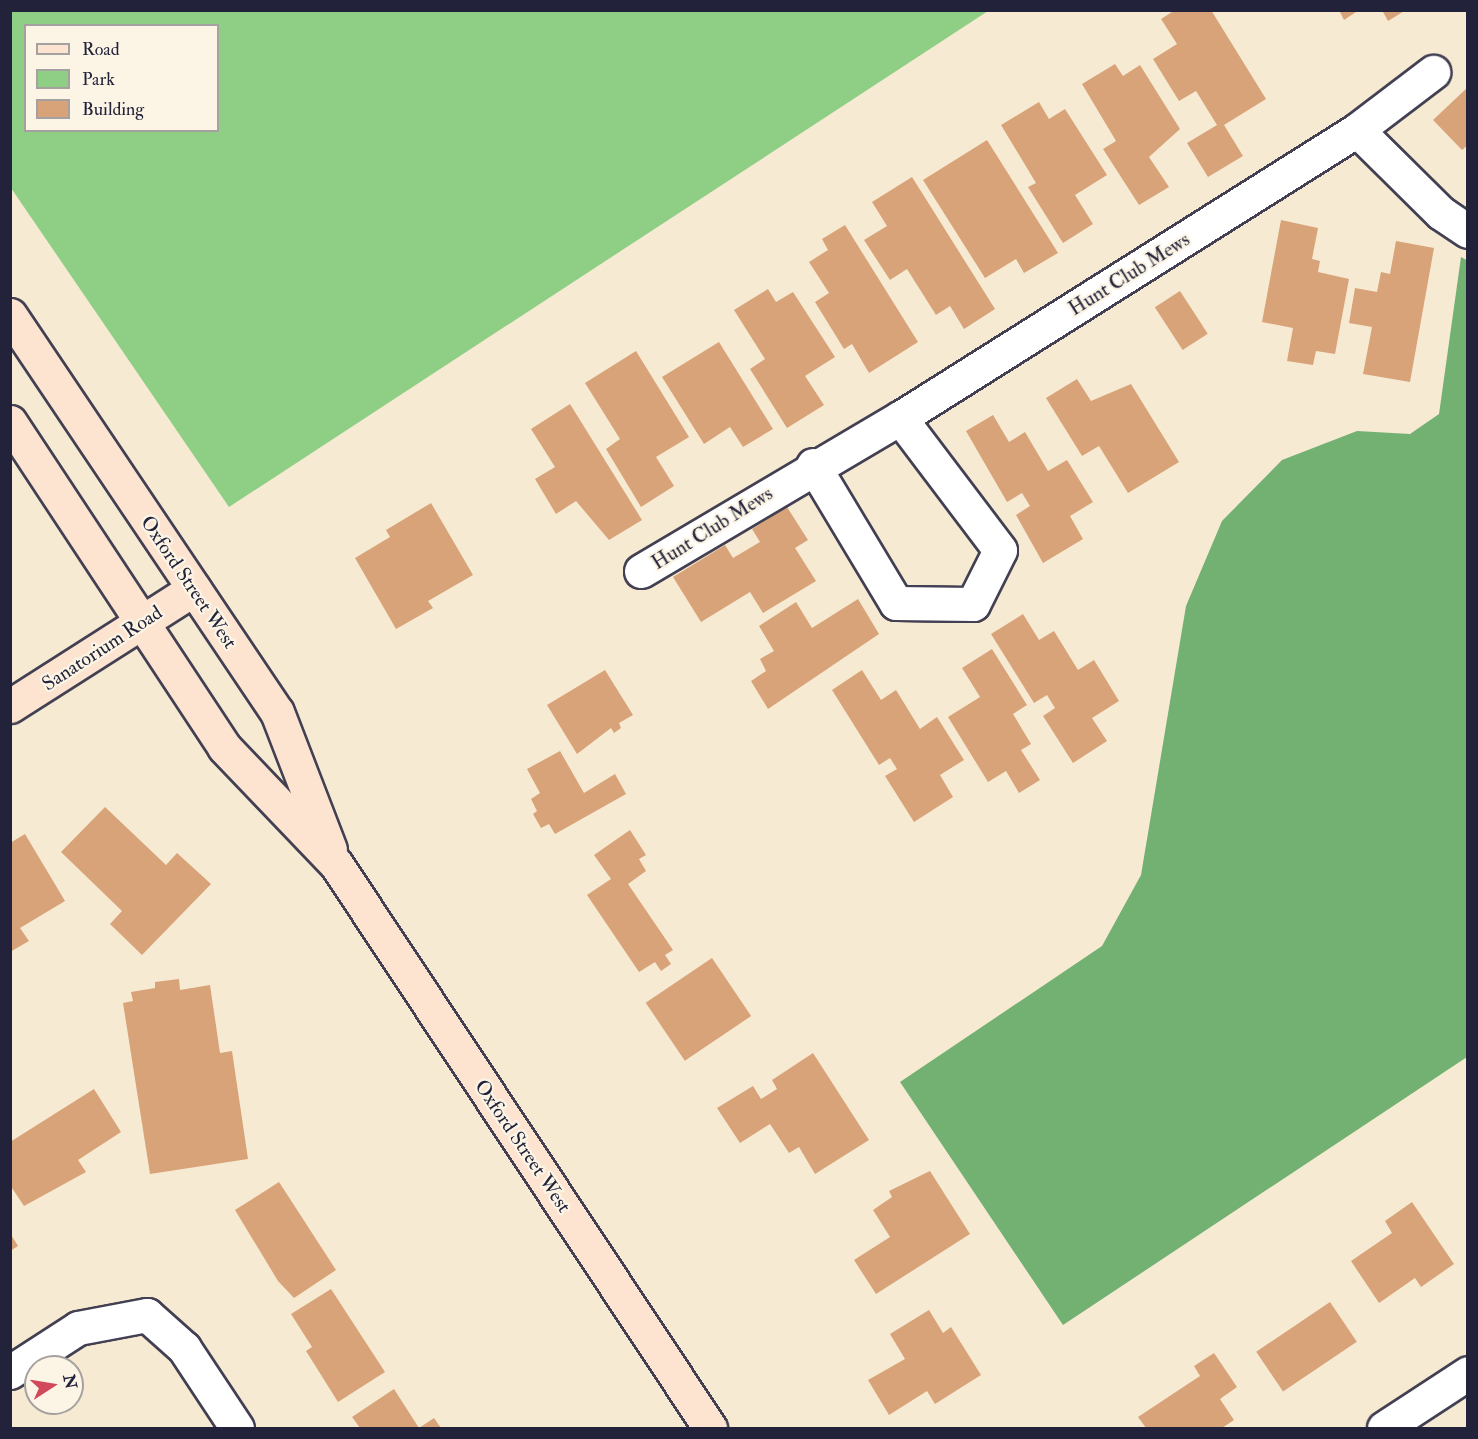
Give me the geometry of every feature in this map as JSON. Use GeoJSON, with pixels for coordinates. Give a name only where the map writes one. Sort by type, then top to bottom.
{"type":"FeatureCollection","features":[{"type":"Feature","properties":{"kind":"main road","name":"Oxford Street West"},"geometry":{"type":"LineString","coordinates":[[10,315],[277,712],[336,864]]}},
{"type":"Feature","properties":{"kind":"main road","name":"Oxford Street West"},"geometry":{"type":"LineString","coordinates":[[10,422],[224,747],[336,864],[710,1428]]}},
{"type":"Feature","properties":{"kind":"main road","name":"Sanatorium Road"},"geometry":{"type":"LineString","coordinates":[[10,706],[194,590]]}},
{"type":"Feature","properties":{"kind":"street","name":"Hunt Club Mews"},"geometry":{"type":"LineString","coordinates":[[641,571],[813,465],[900,418],[1357,130],[1433,72]]}},
{"type":"Feature","properties":{"kind":"street"},"geometry":{"type":"LineString","coordinates":[[1357,130],[1441,213],[1467,231]]}},
{"type":"Feature","properties":{"kind":"street"},"geometry":{"type":"LineString","coordinates":[[813,465],[896,603],[974,604],[1000,550],[900,418]]}},
{"type":"Feature","properties":{"kind":"street"},"geometry":{"type":"LineString","coordinates":[[10,1372],[78,1328],[147,1315],[184,1348],[237,1428]]}},
{"type":"Feature","properties":{"kind":"street"},"geometry":{"type":"LineString","coordinates":[[1384,1428],[1467,1373]]}},
{"type":"Feature","properties":{"kind":"green space"},"geometry":{"type":"Polygon","coordinates":[[[11,10],[988,11],[229,507],[11,188],[11,10]]]}},
{"type":"Feature","properties":{"kind":"green space"},"geometry":{"type":"Polygon","coordinates":[[[1461,257],[1468,261],[1467,1057],[1063,1325],[900,1082],[1102,946],[1141,875],[1186,606],[1222,521],[1282,460],[1357,431],[1410,434],[1439,414],[1461,257]]]}},
{"type":"Feature","properties":{"kind":"building"},"geometry":{"type":"Polygon","coordinates":[[[1175,10],[1211,10],[1266,99],[1224,125],[1243,156],[1208,177],[1187,143],[1217,125],[1196,91],[1179,101],[1153,59],[1177,44],[1161,19],[1175,10]]]}},
{"type":"Feature","properties":{"kind":"building"},"geometry":{"type":"Polygon","coordinates":[[[1339,10],[1359,10],[1344,20],[1339,10]]]}},
{"type":"Feature","properties":{"kind":"building"},"geometry":{"type":"Polygon","coordinates":[[[1382,10],[1406,10],[1388,21],[1382,10]]]}},
{"type":"Feature","properties":{"kind":"building"},"geometry":{"type":"Polygon","coordinates":[[[1115,64],[1123,76],[1140,65],[1180,129],[1149,157],[1169,187],[1139,205],[1103,149],[1116,141],[1082,84],[1115,64]]]}},
{"type":"Feature","properties":{"kind":"building"},"geometry":{"type":"Polygon","coordinates":[[[1468,87],[1468,145],[1462,150],[1433,120],[1468,87]]]}},
{"type":"Feature","properties":{"kind":"building"},"geometry":{"type":"Polygon","coordinates":[[[1039,102],[1049,119],[1065,109],[1107,175],[1075,195],[1093,224],[1063,243],[1028,187],[1036,183],[1001,125],[1039,102]]]}},
{"type":"Feature","properties":{"kind":"building"},"geometry":{"type":"Polygon","coordinates":[[[987,140],[1058,253],[1024,273],[1016,259],[985,278],[923,180],[987,140]]]}},
{"type":"Feature","properties":{"kind":"building"},"geometry":{"type":"Polygon","coordinates":[[[912,177],[995,309],[964,329],[950,306],[936,315],[907,269],[890,280],[864,240],[887,226],[872,202],[912,177]]]}},
{"type":"Feature","properties":{"kind":"building"},"geometry":{"type":"Polygon","coordinates":[[[1281,220],[1318,228],[1312,259],[1320,261],[1318,272],[1349,279],[1335,354],[1316,351],[1313,365],[1287,361],[1293,328],[1262,322],[1281,220]]]}},
{"type":"Feature","properties":{"kind":"building"},"geometry":{"type":"Polygon","coordinates":[[[845,225],[918,342],[869,373],[852,344],[844,349],[815,302],[829,293],[809,262],[828,250],[822,239],[845,225]]]}},
{"type":"Feature","properties":{"kind":"building"},"geometry":{"type":"Polygon","coordinates":[[[1396,241],[1434,248],[1410,382],[1363,374],[1372,327],[1349,323],[1355,288],[1377,292],[1381,272],[1390,274],[1396,241]]]}},
{"type":"Feature","properties":{"kind":"building"},"geometry":{"type":"Polygon","coordinates":[[[768,289],[776,302],[793,292],[835,357],[805,376],[824,405],[787,428],[750,369],[765,359],[734,310],[768,289]]]}},
{"type":"Feature","properties":{"kind":"building"},"geometry":{"type":"Polygon","coordinates":[[[1180,291],[1208,334],[1183,350],[1155,307],[1180,291]]]}},
{"type":"Feature","properties":{"kind":"building"},"geometry":{"type":"Polygon","coordinates":[[[719,342],[773,429],[743,447],[730,427],[704,444],[662,377],[719,342]]]}},
{"type":"Feature","properties":{"kind":"building"},"geometry":{"type":"Polygon","coordinates":[[[636,351],[689,437],[656,457],[674,486],[641,507],[606,449],[620,439],[585,383],[636,351]]]}},
{"type":"Feature","properties":{"kind":"building"},"geometry":{"type":"Polygon","coordinates":[[[1077,379],[1091,401],[1131,384],[1179,462],[1128,493],[1099,446],[1082,456],[1046,398],[1077,379]]]}},
{"type":"Feature","properties":{"kind":"building"},"geometry":{"type":"Polygon","coordinates":[[[570,404],[642,520],[609,540],[576,501],[556,514],[535,479],[555,467],[531,429],[570,404]]]}},
{"type":"Feature","properties":{"kind":"building"},"geometry":{"type":"Polygon","coordinates":[[[993,415],[1009,442],[1025,432],[1048,471],[1067,460],[1093,502],[1070,516],[1083,539],[1043,563],[1016,515],[1030,506],[1022,493],[1007,502],[966,431],[993,415]]]}},
{"type":"Feature","properties":{"kind":"building"},"geometry":{"type":"Polygon","coordinates":[[[431,503],[473,575],[428,601],[433,608],[396,629],[355,558],[390,537],[386,530],[431,503]]]}},
{"type":"Feature","properties":{"kind":"building"},"geometry":{"type":"Polygon","coordinates":[[[787,507],[808,540],[795,548],[816,581],[763,613],[750,592],[701,622],[673,577],[725,545],[733,558],[760,542],[752,529],[787,507]]]}},
{"type":"Feature","properties":{"kind":"building"},"geometry":{"type":"Polygon","coordinates":[[[858,599],[879,634],[768,709],[751,681],[766,671],[760,659],[774,651],[759,626],[796,602],[812,628],[858,599]]]}},
{"type":"Feature","properties":{"kind":"building"},"geometry":{"type":"Polygon","coordinates":[[[1023,614],[1039,640],[1054,631],[1078,670],[1094,660],[1119,701],[1092,718],[1107,741],[1073,763],[1043,716],[1055,708],[1047,695],[1034,703],[991,634],[1023,614]]]}},
{"type":"Feature","properties":{"kind":"building"},"geometry":{"type":"Polygon","coordinates":[[[992,649],[1027,705],[1013,714],[1031,744],[1021,750],[1040,780],[1019,793],[1006,771],[988,782],[948,717],[980,697],[962,668],[992,649]]]}},
{"type":"Feature","properties":{"kind":"building"},"geometry":{"type":"Polygon","coordinates":[[[605,670],[633,715],[619,723],[621,728],[614,733],[611,728],[577,754],[547,705],[605,670]]]}},
{"type":"Feature","properties":{"kind":"building"},"geometry":{"type":"Polygon","coordinates":[[[862,670],[881,700],[896,690],[920,729],[937,717],[964,760],[940,775],[953,797],[914,822],[885,776],[897,769],[890,758],[879,765],[832,690],[862,670]]]}},
{"type":"Feature","properties":{"kind":"building"},"geometry":{"type":"Polygon","coordinates":[[[560,751],[584,793],[615,774],[626,794],[555,834],[549,824],[541,828],[533,814],[537,811],[531,799],[540,793],[527,769],[560,751]]]}},
{"type":"Feature","properties":{"kind":"building"},"geometry":{"type":"Polygon","coordinates":[[[105,807],[166,865],[177,853],[211,884],[142,955],[110,924],[122,911],[61,852],[105,807]]]}},
{"type":"Feature","properties":{"kind":"building"},"geometry":{"type":"Polygon","coordinates":[[[630,830],[646,855],[639,859],[646,871],[628,884],[673,950],[665,955],[671,964],[661,971],[655,962],[639,972],[587,895],[611,879],[594,855],[630,830]]]}},
{"type":"Feature","properties":{"kind":"building"},"geometry":{"type":"Polygon","coordinates":[[[25,834],[65,901],[20,928],[29,941],[10,952],[10,843],[25,834]]]}},
{"type":"Feature","properties":{"kind":"building"},"geometry":{"type":"Polygon","coordinates":[[[712,958],[751,1016],[685,1061],[646,1003],[712,958]]]}},
{"type":"Feature","properties":{"kind":"building"},"geometry":{"type":"Polygon","coordinates":[[[179,979],[180,990],[210,985],[220,1053],[232,1051],[248,1159],[150,1174],[123,1003],[133,1001],[131,992],[155,988],[155,982],[179,979]]]}},
{"type":"Feature","properties":{"kind":"building"},"geometry":{"type":"Polygon","coordinates":[[[813,1053],[869,1140],[815,1174],[799,1147],[789,1153],[770,1124],[740,1143],[717,1108],[753,1086],[761,1099],[777,1089],[772,1080],[813,1053]]]}},
{"type":"Feature","properties":{"kind":"building"},"geometry":{"type":"Polygon","coordinates":[[[94,1089],[121,1132],[78,1160],[86,1172],[24,1206],[10,1185],[10,1142],[94,1089]]]}},
{"type":"Feature","properties":{"kind":"building"},"geometry":{"type":"Polygon","coordinates":[[[930,1171],[970,1234],[876,1294],[854,1260],[890,1237],[873,1210],[892,1197],[889,1191],[930,1171]]]}},
{"type":"Feature","properties":{"kind":"building"},"geometry":{"type":"Polygon","coordinates":[[[279,1182],[336,1270],[294,1298],[278,1281],[235,1210],[279,1182]]]}},
{"type":"Feature","properties":{"kind":"building"},"geometry":{"type":"Polygon","coordinates":[[[1412,1202],[1454,1264],[1421,1287],[1415,1278],[1379,1303],[1351,1261],[1392,1233],[1385,1221],[1412,1202]]]}},
{"type":"Feature","properties":{"kind":"building"},"geometry":{"type":"Polygon","coordinates":[[[10,1233],[18,1246],[10,1251],[10,1233]]]}},
{"type":"Feature","properties":{"kind":"building"},"geometry":{"type":"Polygon","coordinates":[[[331,1289],[385,1372],[338,1402],[306,1351],[312,1347],[291,1314],[331,1289]]]}},
{"type":"Feature","properties":{"kind":"building"},"geometry":{"type":"Polygon","coordinates":[[[1330,1302],[1357,1342],[1283,1392],[1256,1352],[1330,1302]]]}},
{"type":"Feature","properties":{"kind":"building"},"geometry":{"type":"Polygon","coordinates":[[[929,1310],[943,1333],[951,1327],[981,1375],[935,1404],[927,1391],[889,1415],[868,1380],[905,1359],[890,1334],[929,1310]]]}},
{"type":"Feature","properties":{"kind":"building"},"geometry":{"type":"Polygon","coordinates":[[[1214,1353],[1237,1387],[1220,1399],[1234,1420],[1222,1428],[1146,1428],[1138,1417],[1200,1376],[1194,1366],[1214,1353]]]}},
{"type":"Feature","properties":{"kind":"building"},"geometry":{"type":"Polygon","coordinates":[[[394,1389],[419,1428],[360,1428],[352,1417],[394,1389]]]}},
{"type":"Feature","properties":{"kind":"building"},"geometry":{"type":"Polygon","coordinates":[[[434,1418],[441,1428],[419,1428],[434,1418]]]}}]}
